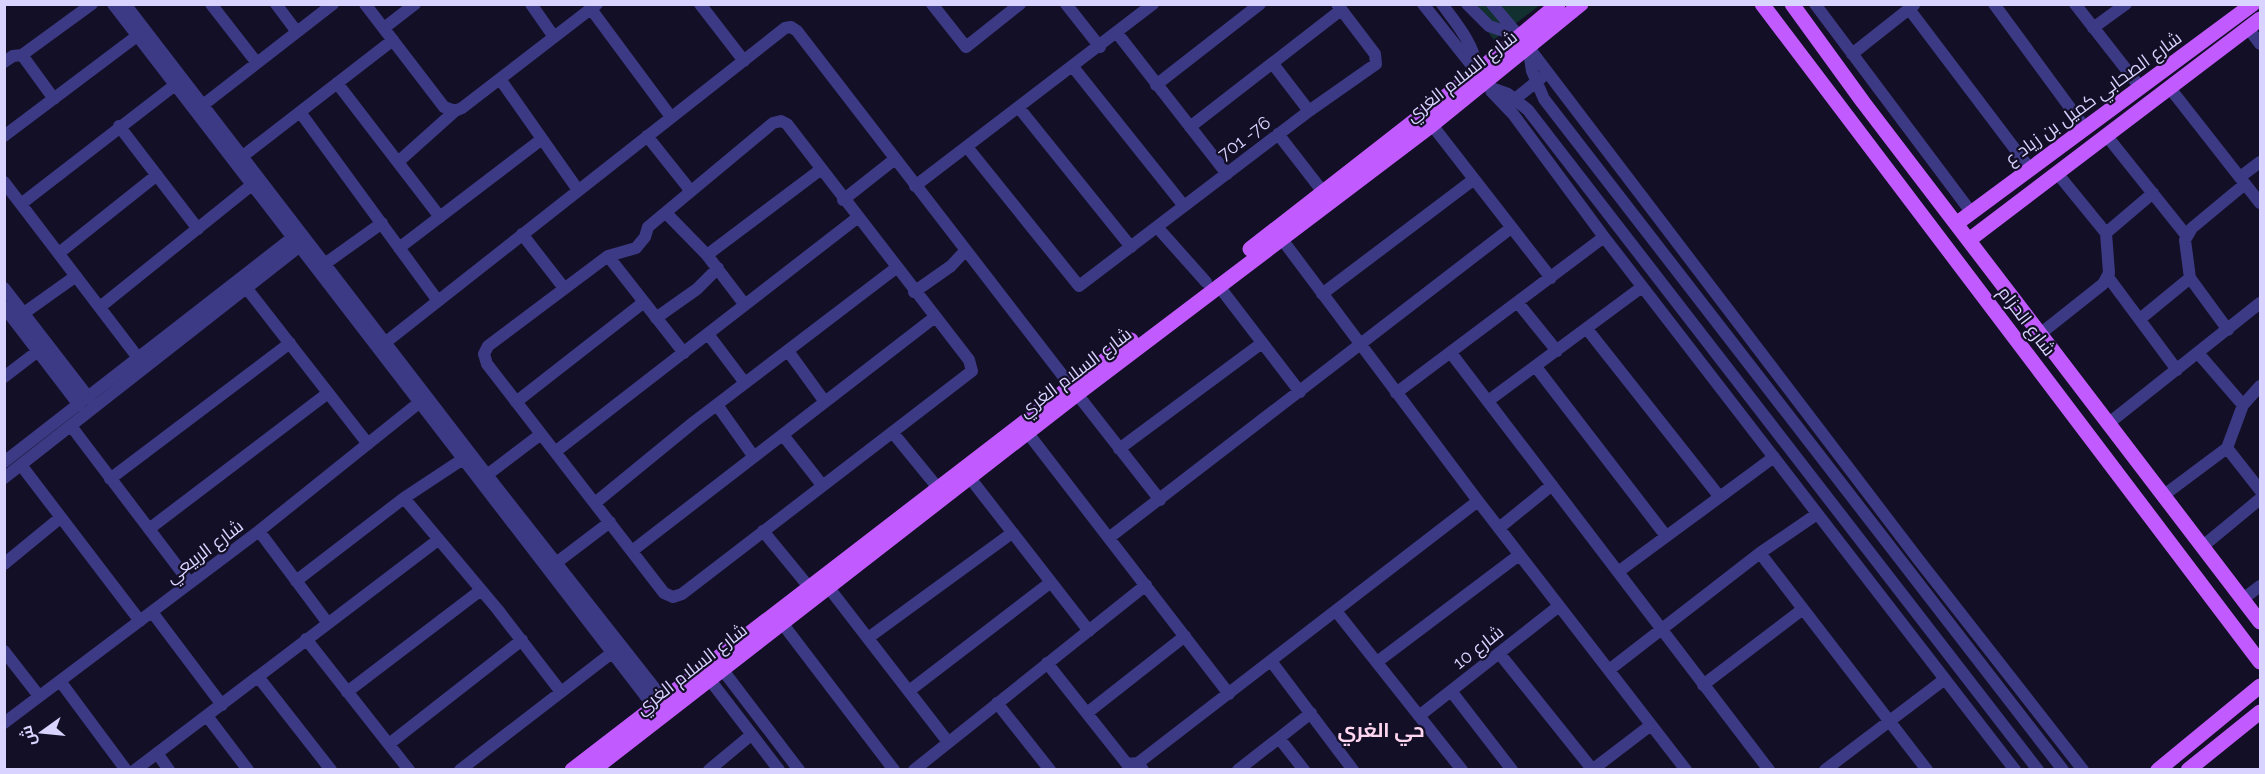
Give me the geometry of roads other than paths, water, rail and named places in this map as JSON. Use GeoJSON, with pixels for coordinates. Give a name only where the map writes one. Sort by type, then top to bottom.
{"type":"FeatureCollection","features":[{"type":"Feature","properties":{"kind":"main road","name":"شارع السلام الغري"},"geometry":{"type":"LineString","coordinates":[[1524,42],[1558,4]]}},
{"type":"Feature","properties":{"kind":"main road","name":"شارع السلام الغري"},"geometry":{"type":"LineString","coordinates":[[1212,284],[1281,238],[1346,182],[1524,42],[1581,4]]}},
{"type":"Feature","properties":{"kind":"main road","name":"شارع الحزام"},"geometry":{"type":"LineString","coordinates":[[1762,4],[2260,662]]}},
{"type":"Feature","properties":{"kind":"main road","name":"شارع الحزام"},"geometry":{"type":"LineString","coordinates":[[1792,4],[1893,141],[2260,622]]}},
{"type":"Feature","properties":{"kind":"main road","name":"شارع الصحابي كميل بن زياد ع"},"geometry":{"type":"LineString","coordinates":[[1969,240],[2213,54],[2238,29],[2253,4]]}},
{"type":"Feature","properties":{"kind":"main road","name":"شارع الصحابي كميل بن زياد ع"},"geometry":{"type":"LineString","coordinates":[[1956,224],[2203,42],[2260,19]]}},
{"type":"Feature","properties":{"kind":"main road"},"geometry":{"type":"LineString","coordinates":[[2203,42],[2211,45],[2213,54]]}},
{"type":"Feature","properties":{"kind":"main road","name":"شارع السلام الغري"},"geometry":{"type":"LineString","coordinates":[[599,768],[722,669],[829,588],[938,488],[1167,319],[1323,192],[1346,182],[1432,125],[1480,78]]}},
{"type":"Feature","properties":{"kind":"main road"},"geometry":{"type":"LineString","coordinates":[[1858,130],[1856,117],[1866,114],[1877,130],[1893,141]]}},
{"type":"Feature","properties":{"kind":"main road","name":"شارع السلام الغري"},"geometry":{"type":"LineString","coordinates":[[572,770],[809,587],[970,478],[1027,432],[1073,389]]}},
{"type":"Feature","properties":{"kind":"main road"},"geometry":{"type":"LineString","coordinates":[[2113,466],[2121,469],[2129,467],[2132,453]]}},
{"type":"Feature","properties":{"kind":"main road"},"geometry":{"type":"LineString","coordinates":[[2137,498],[2137,484],[2145,481],[2159,489]]}},
{"type":"Feature","properties":{"kind":"main road"},"geometry":{"type":"LineString","coordinates":[[2158,770],[2257,696]]}},
{"type":"Feature","properties":{"kind":"main road"},"geometry":{"type":"LineString","coordinates":[[2188,770],[2260,712]]}},
{"type":"Feature","properties":{"kind":"street"},"geometry":{"type":"LineString","coordinates":[[4,62],[14,56],[22,55],[92,4]]}},
{"type":"Feature","properties":{"kind":"street"},"geometry":{"type":"LineString","coordinates":[[113,4],[296,242],[556,563],[659,703]]}},
{"type":"Feature","properties":{"kind":"street"},"geometry":{"type":"LineString","coordinates":[[125,4],[386,342],[420,402],[463,459],[613,652],[659,703]]}},
{"type":"Feature","properties":{"kind":"street"},"geometry":{"type":"LineString","coordinates":[[211,4],[257,63]]}},
{"type":"Feature","properties":{"kind":"street"},"geometry":{"type":"LineString","coordinates":[[276,4],[297,32]]}},
{"type":"Feature","properties":{"kind":"street"},"geometry":{"type":"LineString","coordinates":[[203,105],[333,4]]}},
{"type":"Feature","properties":{"kind":"street"},"geometry":{"type":"LineString","coordinates":[[365,4],[444,107],[455,111]]}},
{"type":"Feature","properties":{"kind":"street"},"geometry":{"type":"LineString","coordinates":[[384,28],[415,4]]}},
{"type":"Feature","properties":{"kind":"street"},"geometry":{"type":"LineString","coordinates":[[531,4],[554,37]]}},
{"type":"Feature","properties":{"kind":"street"},"geometry":{"type":"LineString","coordinates":[[700,4],[744,61]]}},
{"type":"Feature","properties":{"kind":"street"},"geometry":{"type":"LineString","coordinates":[[932,4],[966,47],[1017,6]]}},
{"type":"Feature","properties":{"kind":"street"},"geometry":{"type":"LineString","coordinates":[[1066,4],[1100,47]]}},
{"type":"Feature","properties":{"kind":"street"},"geometry":{"type":"LineString","coordinates":[[915,186],[1154,4]]}},
{"type":"Feature","properties":{"kind":"street"},"geometry":{"type":"LineString","coordinates":[[1156,85],[1260,4]]}},
{"type":"Feature","properties":{"kind":"street"},"geometry":{"type":"LineString","coordinates":[[1423,4],[1480,78],[1511,102],[1528,110],[2038,770]]}},
{"type":"Feature","properties":{"kind":"street"},"geometry":{"type":"LineString","coordinates":[[1442,4],[1473,52],[1480,78]]}},
{"type":"Feature","properties":{"kind":"street"},"geometry":{"type":"LineString","coordinates":[[1467,4],[1489,26],[1524,42],[1536,82],[1544,99],[2063,770]]}},
{"type":"Feature","properties":{"kind":"street"},"geometry":{"type":"LineString","coordinates":[[1492,4],[1524,42],[1546,74],[1918,558],[2084,770]]}},
{"type":"Feature","properties":{"kind":"street"},"geometry":{"type":"LineString","coordinates":[[1815,4],[1971,213]]}},
{"type":"Feature","properties":{"kind":"street"},"geometry":{"type":"LineString","coordinates":[[1994,4],[2085,128]]}},
{"type":"Feature","properties":{"kind":"street"},"geometry":{"type":"LineString","coordinates":[[2075,4],[2140,87]]}},
{"type":"Feature","properties":{"kind":"street"},"geometry":{"type":"LineString","coordinates":[[2093,28],[2126,4]]}},
{"type":"Feature","properties":{"kind":"street"},"geometry":{"type":"LineString","coordinates":[[398,162],[455,111],[594,7],[671,117]]}},
{"type":"Feature","properties":{"kind":"street"},"geometry":{"type":"LineString","coordinates":[[1190,127],[1273,64],[1339,7]]}},
{"type":"Feature","properties":{"kind":"street","name":"701 -76"},"geometry":{"type":"LineString","coordinates":[[967,147],[1079,286],[1278,134],[1376,64],[1377,58],[1339,7]]}},
{"type":"Feature","properties":{"kind":"street"},"geometry":{"type":"LineString","coordinates":[[1852,54],[1912,7],[2030,169]]}},
{"type":"Feature","properties":{"kind":"street"},"geometry":{"type":"LineString","coordinates":[[386,342],[785,28],[790,27],[796,31],[1160,500]]}},
{"type":"Feature","properties":{"kind":"street"},"geometry":{"type":"LineString","coordinates":[[2238,29],[2260,44]]}},
{"type":"Feature","properties":{"kind":"street"},"geometry":{"type":"LineString","coordinates":[[1117,33],[1227,174]]}},
{"type":"Feature","properties":{"kind":"street"},"geometry":{"type":"LineString","coordinates":[[4,136],[137,36]]}},
{"type":"Feature","properties":{"kind":"street"},"geometry":{"type":"LineString","coordinates":[[243,156],[393,40]]}},
{"type":"Feature","properties":{"kind":"street"},"geometry":{"type":"LineString","coordinates":[[22,55],[54,99]]}},
{"type":"Feature","properties":{"kind":"street"},"geometry":{"type":"LineString","coordinates":[[1273,64],[1309,111]]}},
{"type":"Feature","properties":{"kind":"street"},"geometry":{"type":"LineString","coordinates":[[1073,67],[1184,207]]}},
{"type":"Feature","properties":{"kind":"street"},"geometry":{"type":"LineString","coordinates":[[1511,102],[1546,74]]}},
{"type":"Feature","properties":{"kind":"street"},"geometry":{"type":"LineString","coordinates":[[500,79],[578,190]]}},
{"type":"Feature","properties":{"kind":"street"},"geometry":{"type":"LineString","coordinates":[[337,83],[440,217]]}},
{"type":"Feature","properties":{"kind":"street"},"geometry":{"type":"LineString","coordinates":[[21,204],[175,85]]}},
{"type":"Feature","properties":{"kind":"street"},"geometry":{"type":"LineString","coordinates":[[2169,87],[2260,203]]}},
{"type":"Feature","properties":{"kind":"street"},"geometry":{"type":"LineString","coordinates":[[1511,102],[1604,237],[2015,770]]}},
{"type":"Feature","properties":{"kind":"street"},"geometry":{"type":"LineString","coordinates":[[1019,108],[1131,247]]}},
{"type":"Feature","properties":{"kind":"street"},"geometry":{"type":"LineString","coordinates":[[300,112],[438,301]]}},
{"type":"Feature","properties":{"kind":"street"},"geometry":{"type":"LineString","coordinates":[[781,121],[787,124],[843,200],[969,360],[972,371],[682,594],[673,597],[664,593],[487,364],[484,354],[488,346],[608,256],[636,248],[645,237],[648,227],[690,190],[773,123],[781,121]]}},
{"type":"Feature","properties":{"kind":"street"},"geometry":{"type":"LineString","coordinates":[[1432,125],[1551,278]]}},
{"type":"Feature","properties":{"kind":"street"},"geometry":{"type":"LineString","coordinates":[[119,126],[198,229]]}},
{"type":"Feature","properties":{"kind":"street"},"geometry":{"type":"LineString","coordinates":[[1278,134],[1323,192]]}},
{"type":"Feature","properties":{"kind":"street"},"geometry":{"type":"LineString","coordinates":[[2106,135],[2187,235]]}},
{"type":"Feature","properties":{"kind":"street"},"geometry":{"type":"LineString","coordinates":[[647,136],[690,190]]}},
{"type":"Feature","properties":{"kind":"street"},"geometry":{"type":"LineString","coordinates":[[399,248],[542,139]]}},
{"type":"Feature","properties":{"kind":"street"},"geometry":{"type":"LineString","coordinates":[[843,200],[894,159]]}},
{"type":"Feature","properties":{"kind":"street"},"geometry":{"type":"LineString","coordinates":[[2228,330],[2190,278],[2185,245],[2187,235],[2192,228],[2260,162]]}},
{"type":"Feature","properties":{"kind":"street"},"geometry":{"type":"LineString","coordinates":[[707,255],[820,170]]}},
{"type":"Feature","properties":{"kind":"street"},"geometry":{"type":"LineString","coordinates":[[2057,173],[2106,233],[2108,277],[2177,370]]}},
{"type":"Feature","properties":{"kind":"street"},"geometry":{"type":"LineString","coordinates":[[59,253],[157,175]]}},
{"type":"Feature","properties":{"kind":"street"},"geometry":{"type":"LineString","coordinates":[[1322,294],[1473,180]]}},
{"type":"Feature","properties":{"kind":"street"},"geometry":{"type":"LineString","coordinates":[[4,182],[139,359]]}},
{"type":"Feature","properties":{"kind":"street"},"geometry":{"type":"LineString","coordinates":[[100,307],[253,184]]}},
{"type":"Feature","properties":{"kind":"street"},"geometry":{"type":"LineString","coordinates":[[2106,233],[2152,193]]}},
{"type":"Feature","properties":{"kind":"street"},"geometry":{"type":"LineString","coordinates":[[666,213],[707,255],[745,305]]}},
{"type":"Feature","properties":{"kind":"street"},"geometry":{"type":"LineString","coordinates":[[555,452],[857,218]]}},
{"type":"Feature","properties":{"kind":"street"},"geometry":{"type":"LineString","coordinates":[[326,263],[382,223]]}},
{"type":"Feature","properties":{"kind":"street"},"geometry":{"type":"LineString","coordinates":[[1157,226],[1212,284],[1300,392]]}},
{"type":"Feature","properties":{"kind":"street"},"geometry":{"type":"LineString","coordinates":[[1110,537],[1511,228]]}},
{"type":"Feature","properties":{"kind":"street"},"geometry":{"type":"LineString","coordinates":[[522,234],[564,288]]}},
{"type":"Feature","properties":{"kind":"street"},"geometry":{"type":"LineString","coordinates":[[1396,393],[1604,237]]}},
{"type":"Feature","properties":{"kind":"street"},"geometry":{"type":"LineString","coordinates":[[1281,238],[1519,555],[1686,770]]}},
{"type":"Feature","properties":{"kind":"street"},"geometry":{"type":"LineString","coordinates":[[4,478],[248,290],[296,242]]}},
{"type":"Feature","properties":{"kind":"street"},"geometry":{"type":"LineString","coordinates":[[4,462],[296,242]]}},
{"type":"Feature","properties":{"kind":"street"},"geometry":{"type":"LineString","coordinates":[[914,292],[951,266],[965,251]]}},
{"type":"Feature","properties":{"kind":"street"},"geometry":{"type":"LineString","coordinates":[[608,256],[684,352]]}},
{"type":"Feature","properties":{"kind":"street"},"geometry":{"type":"LineString","coordinates":[[656,318],[697,288],[718,268]]}},
{"type":"Feature","properties":{"kind":"street"},"geometry":{"type":"LineString","coordinates":[[595,503],[745,383],[896,268]]}},
{"type":"Feature","properties":{"kind":"street"},"geometry":{"type":"LineString","coordinates":[[24,313],[75,276]]}},
{"type":"Feature","properties":{"kind":"street"},"geometry":{"type":"LineString","coordinates":[[2040,334],[2103,284],[2108,277]]}},
{"type":"Feature","properties":{"kind":"street"},"geometry":{"type":"LineString","coordinates":[[2140,319],[2190,278]]}},
{"type":"Feature","properties":{"kind":"street"},"geometry":{"type":"LineString","coordinates":[[1692,289],[1705,279]]}},
{"type":"Feature","properties":{"kind":"street"},"geometry":{"type":"LineString","coordinates":[[1488,401],[1642,287]]}},
{"type":"Feature","properties":{"kind":"street"},"geometry":{"type":"LineString","coordinates":[[4,288],[24,313],[84,401]]}},
{"type":"Feature","properties":{"kind":"street"},"geometry":{"type":"LineString","coordinates":[[248,290],[368,444]]}},
{"type":"Feature","properties":{"kind":"street"},"geometry":{"type":"LineString","coordinates":[[1662,312],[1676,301]]}},
{"type":"Feature","properties":{"kind":"street"},"geometry":{"type":"LineString","coordinates":[[516,402],[644,302]]}},
{"type":"Feature","properties":{"kind":"street"},"geometry":{"type":"LineString","coordinates":[[1518,303],[1557,351]]}},
{"type":"Feature","properties":{"kind":"street"},"geometry":{"type":"LineString","coordinates":[[2109,423],[2260,303]]}},
{"type":"Feature","properties":{"kind":"street"},"geometry":{"type":"LineString","coordinates":[[4,307],[38,351],[84,401]]}},
{"type":"Feature","properties":{"kind":"street"},"geometry":{"type":"LineString","coordinates":[[632,551],[935,317]]}},
{"type":"Feature","properties":{"kind":"street"},"geometry":{"type":"LineString","coordinates":[[1587,329],[1719,496]]}},
{"type":"Feature","properties":{"kind":"street"},"geometry":{"type":"LineString","coordinates":[[708,334],[745,383]]}},
{"type":"Feature","properties":{"kind":"street"},"geometry":{"type":"LineString","coordinates":[[110,479],[290,343]]}},
{"type":"Feature","properties":{"kind":"street"},"geometry":{"type":"LineString","coordinates":[[1119,449],[1262,343]]}},
{"type":"Feature","properties":{"kind":"street"},"geometry":{"type":"LineString","coordinates":[[4,377],[38,351]]}},
{"type":"Feature","properties":{"kind":"street"},"geometry":{"type":"LineString","coordinates":[[788,351],[825,402]]}},
{"type":"Feature","properties":{"kind":"street"},"geometry":{"type":"LineString","coordinates":[[1451,353],[1769,770]]}},
{"type":"Feature","properties":{"kind":"street"},"geometry":{"type":"LineString","coordinates":[[2198,353],[2243,405]]}},
{"type":"Feature","properties":{"kind":"street"},"geometry":{"type":"LineString","coordinates":[[1536,367],[1666,536]]}},
{"type":"Feature","properties":{"kind":"street"},"geometry":{"type":"LineString","coordinates":[[2159,489],[2227,448],[2243,405],[2260,386]]}},
{"type":"Feature","properties":{"kind":"street"},"geometry":{"type":"LineString","coordinates":[[149,529],[328,393]]}},
{"type":"Feature","properties":{"kind":"street","name":"شارع الربيعي"},"geometry":{"type":"LineString","coordinates":[[4,723],[259,531],[420,402]]}},
{"type":"Feature","properties":{"kind":"street"},"geometry":{"type":"LineString","coordinates":[[1763,414],[1776,414],[1780,404]]}},
{"type":"Feature","properties":{"kind":"street"},"geometry":{"type":"LineString","coordinates":[[717,405],[754,457]]}},
{"type":"Feature","properties":{"kind":"street"},"geometry":{"type":"LineString","coordinates":[[71,426],[190,584]]}},
{"type":"Feature","properties":{"kind":"street"},"geometry":{"type":"LineString","coordinates":[[1784,441],[1787,429],[1800,429]]}},
{"type":"Feature","properties":{"kind":"street"},"geometry":{"type":"LineString","coordinates":[[1027,432],[1229,694]]}},
{"type":"Feature","properties":{"kind":"street"},"geometry":{"type":"LineString","coordinates":[[893,433],[938,488]]}},
{"type":"Feature","properties":{"kind":"street"},"geometry":{"type":"LineString","coordinates":[[487,475],[541,434]]}},
{"type":"Feature","properties":{"kind":"street"},"geometry":{"type":"LineString","coordinates":[[783,435],[822,485]]}},
{"type":"Feature","properties":{"kind":"street"},"geometry":{"type":"LineString","coordinates":[[2227,448],[2260,490]]}},
{"type":"Feature","properties":{"kind":"street"},"geometry":{"type":"LineString","coordinates":[[1618,572],[1774,457]]}},
{"type":"Feature","properties":{"kind":"street"},"geometry":{"type":"LineString","coordinates":[[296,581],[404,498],[463,459]]}},
{"type":"Feature","properties":{"kind":"street"},"geometry":{"type":"LineString","coordinates":[[21,465],[140,621]]}},
{"type":"Feature","properties":{"kind":"street"},"geometry":{"type":"LineString","coordinates":[[970,478],[1089,631]]}},
{"type":"Feature","properties":{"kind":"street"},"geometry":{"type":"LineString","coordinates":[[1499,528],[1552,485]]}},
{"type":"Feature","properties":{"kind":"street"},"geometry":{"type":"LineString","coordinates":[[404,498],[522,640],[561,692]]}},
{"type":"Feature","properties":{"kind":"street"},"geometry":{"type":"LineString","coordinates":[[2203,546],[2260,500]]}},
{"type":"Feature","properties":{"kind":"street"},"geometry":{"type":"LineString","coordinates":[[1047,663],[1127,764],[1140,766],[1336,610],[1478,501]]}},
{"type":"Feature","properties":{"kind":"street"},"geometry":{"type":"LineString","coordinates":[[1609,670],[1760,553],[1817,514]]}},
{"type":"Feature","properties":{"kind":"street"},"geometry":{"type":"LineString","coordinates":[[4,564],[60,518]]}},
{"type":"Feature","properties":{"kind":"street"},"geometry":{"type":"LineString","coordinates":[[556,563],[610,522]]}},
{"type":"Feature","properties":{"kind":"street"},"geometry":{"type":"LineString","coordinates":[[259,531],[327,622]]}},
{"type":"Feature","properties":{"kind":"street"},"geometry":{"type":"LineString","coordinates":[[763,531],[809,587]]}},
{"type":"Feature","properties":{"kind":"street"},"geometry":{"type":"LineString","coordinates":[[868,638],[1012,533]]}},
{"type":"Feature","properties":{"kind":"street"},"geometry":{"type":"LineString","coordinates":[[135,770],[438,540]]}},
{"type":"Feature","properties":{"kind":"street"},"geometry":{"type":"LineString","coordinates":[[1760,553],[1926,769]]}},
{"type":"Feature","properties":{"kind":"street"},"geometry":{"type":"LineString","coordinates":[[1377,663],[1519,555]]}},
{"type":"Feature","properties":{"kind":"street"},"geometry":{"type":"LineString","coordinates":[[1907,568],[1918,558]]}},
{"type":"Feature","properties":{"kind":"street"},"geometry":{"type":"LineString","coordinates":[[909,691],[1051,582]]}},
{"type":"Feature","properties":{"kind":"street"},"geometry":{"type":"LineString","coordinates":[[914,770],[1146,585]]}},
{"type":"Feature","properties":{"kind":"street"},"geometry":{"type":"LineString","coordinates":[[2243,599],[2260,586]]}},
{"type":"Feature","properties":{"kind":"street"},"geometry":{"type":"LineString","coordinates":[[829,588],[948,742]]}},
{"type":"Feature","properties":{"kind":"street"},"geometry":{"type":"LineString","coordinates":[[347,692],[481,590]]}},
{"type":"Feature","properties":{"kind":"street"},"geometry":{"type":"LineString","coordinates":[[1893,612],[1908,602]]}},
{"type":"Feature","properties":{"kind":"street","name":"شارع 10"},"geometry":{"type":"LineString","coordinates":[[1419,716],[1559,606]]}},
{"type":"Feature","properties":{"kind":"street"},"geometry":{"type":"LineString","coordinates":[[1703,685],[1803,609]]}},
{"type":"Feature","properties":{"kind":"street"},"geometry":{"type":"LineString","coordinates":[[1336,610],[1462,770]]}},
{"type":"Feature","properties":{"kind":"street"},"geometry":{"type":"LineString","coordinates":[[152,612],[222,705]]}},
{"type":"Feature","properties":{"kind":"street"},"geometry":{"type":"LineString","coordinates":[[782,623],[894,770]]}},
{"type":"Feature","properties":{"kind":"street"},"geometry":{"type":"LineString","coordinates":[[1087,713],[1185,636]]}},
{"type":"Feature","properties":{"kind":"street"},"geometry":{"type":"LineString","coordinates":[[306,639],[409,770]]}},
{"type":"Feature","properties":{"kind":"street"},"geometry":{"type":"LineString","coordinates":[[389,744],[522,640]]}},
{"type":"Feature","properties":{"kind":"street"},"geometry":{"type":"LineString","coordinates":[[4,651],[39,696]]}},
{"type":"Feature","properties":{"kind":"street"},"geometry":{"type":"LineString","coordinates":[[460,770],[613,652]]}},
{"type":"Feature","properties":{"kind":"street"},"geometry":{"type":"LineString","coordinates":[[1499,653],[1592,770],[1651,725]]}},
{"type":"Feature","properties":{"kind":"street"},"geometry":{"type":"LineString","coordinates":[[1271,661],[1353,770]]}},
{"type":"Feature","properties":{"kind":"street"},"geometry":{"type":"LineString","coordinates":[[722,669],[799,770]]}},
{"type":"Feature","properties":{"kind":"street"},"geometry":{"type":"LineString","coordinates":[[259,678],[331,770]]}},
{"type":"Feature","properties":{"kind":"street"},"geometry":{"type":"LineString","coordinates":[[1825,770],[1945,679]]}},
{"type":"Feature","properties":{"kind":"street"},"geometry":{"type":"LineString","coordinates":[[710,680],[779,770]]}},
{"type":"Feature","properties":{"kind":"street"},"geometry":{"type":"LineString","coordinates":[[60,681],[126,770]]}},
{"type":"Feature","properties":{"kind":"street"},"geometry":{"type":"LineString","coordinates":[[1451,690],[1512,770]]}},
{"type":"Feature","properties":{"kind":"street"},"geometry":{"type":"LineString","coordinates":[[2017,710],[2029,700]]}},
{"type":"Feature","properties":{"kind":"street"},"geometry":{"type":"LineString","coordinates":[[997,703],[1050,770]]}},
{"type":"Feature","properties":{"kind":"street"},"geometry":{"type":"LineString","coordinates":[[1238,770],[1311,713]]}},
{"type":"Feature","properties":{"kind":"street"},"geometry":{"type":"LineString","coordinates":[[207,716],[249,770]]}},
{"type":"Feature","properties":{"kind":"street"},"geometry":{"type":"LineString","coordinates":[[1987,734],[2001,722]]}},
{"type":"Feature","properties":{"kind":"street"},"geometry":{"type":"LineString","coordinates":[[709,770],[751,735]]}},
{"type":"Feature","properties":{"kind":"street"},"geometry":{"type":"LineString","coordinates":[[1279,738],[1304,770]]}},
{"type":"Feature","properties":{"kind":"street"},"geometry":{"type":"LineString","coordinates":[[157,753],[169,770]]}},
{"type":"Feature","properties":{"kind":"district","name":"حي الغري"},"geometry":{"type":"Point","coordinates":[1381,730]}}]}
